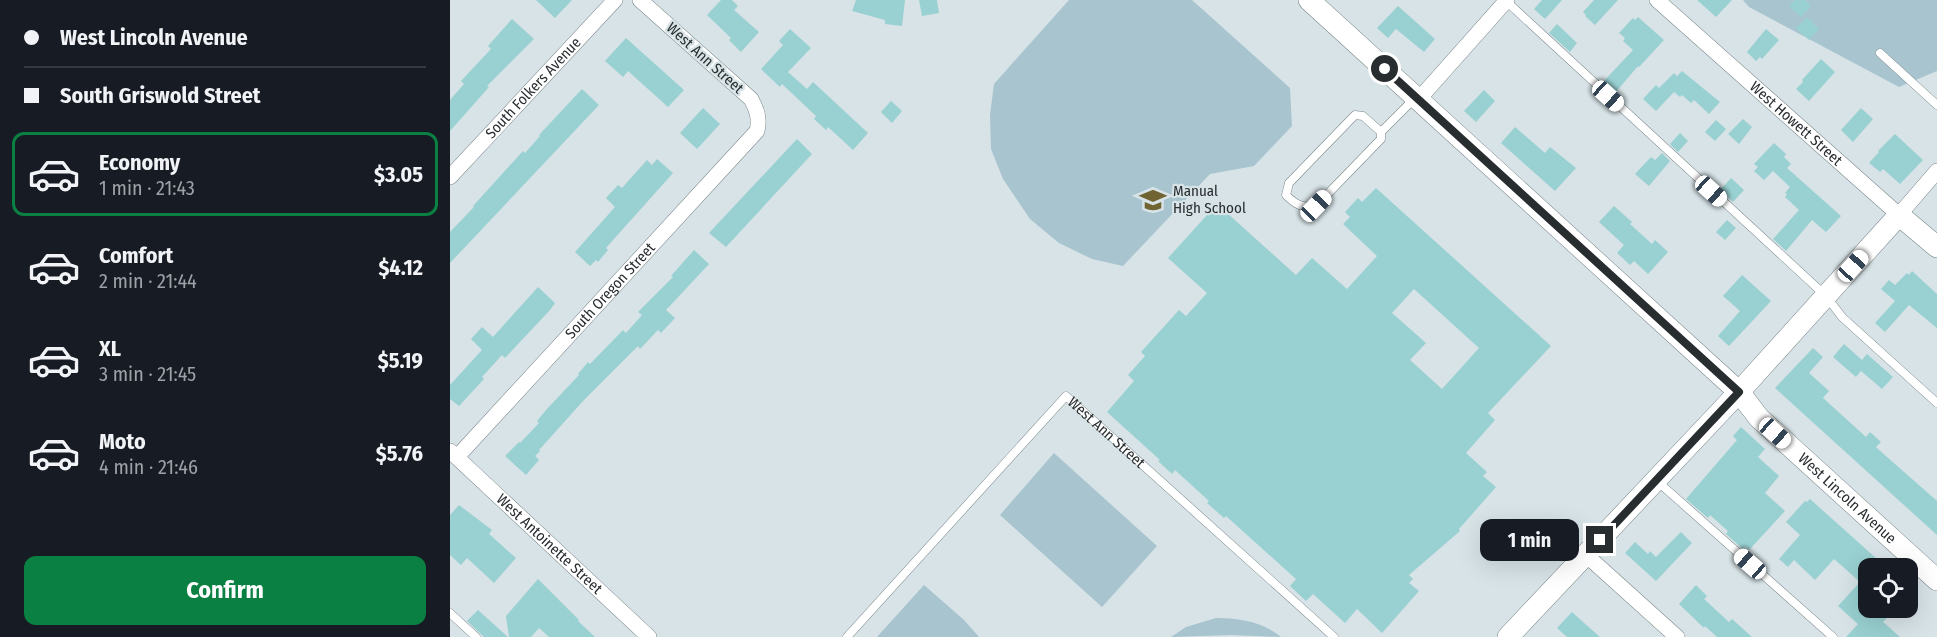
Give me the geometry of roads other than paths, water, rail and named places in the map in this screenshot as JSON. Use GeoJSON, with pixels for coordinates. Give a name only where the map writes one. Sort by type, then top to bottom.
{"type":"FeatureCollection","features":[{"type":"Feature","properties":{"kind":"main road","name":"West Lincoln Avenue"},"geometry":{"type":"LineString","coordinates":[[1309,0],[1739,392],[1759,418],[1937,580]]}},
{"type":"Feature","properties":{"kind":"main road","name":"West Howett Street"},"geometry":{"type":"LineString","coordinates":[[1899,214],[1937,247]]}},
{"type":"Feature","properties":{"kind":"main road"},"geometry":{"type":"LineString","coordinates":[[1508,637],[1739,392],[1899,214]]}},
{"type":"Feature","properties":{"kind":"street","name":"South Folkers Avenue"},"geometry":{"type":"LineString","coordinates":[[450,177],[615,0]]}},
{"type":"Feature","properties":{"kind":"street","name":"West Ann Street"},"geometry":{"type":"LineString","coordinates":[[640,0],[751,99],[760,122]]}},
{"type":"Feature","properties":{"kind":"street"},"geometry":{"type":"LineString","coordinates":[[1417,98],[1506,0]]}},
{"type":"Feature","properties":{"kind":"street","name":"West Howett Street"},"geometry":{"type":"LineString","coordinates":[[1657,0],[1899,214]]}},
{"type":"Feature","properties":{"kind":"street","name":"South Oregon Street"},"geometry":{"type":"LineString","coordinates":[[453,454],[750,141],[760,122]]}},
{"type":"Feature","properties":{"kind":"street"},"geometry":{"type":"LineString","coordinates":[[1899,214],[1937,171]]}},
{"type":"Feature","properties":{"kind":"street","name":"West Antoinette Street"},"geometry":{"type":"LineString","coordinates":[[453,454],[649,637]]}},
{"type":"Feature","properties":{"kind":"street"},"geometry":{"type":"LineString","coordinates":[[1586,555],[1677,637]]}},
{"type":"Feature","properties":{"kind":"lane"},"geometry":{"type":"LineString","coordinates":[[1506,0],[1826,296],[1842,317],[1937,403]]}},
{"type":"Feature","properties":{"kind":"lane"},"geometry":{"type":"LineString","coordinates":[[1880,53],[1937,105]]}},
{"type":"Feature","properties":{"kind":"lane"},"geometry":{"type":"LineString","coordinates":[[1381,132],[1363,116],[1355,115],[1289,183],[1286,195],[1304,208],[1316,206],[1381,139],[1381,132],[1417,98]]}},
{"type":"Feature","properties":{"kind":"lane","name":"West Ann Street"},"geometry":{"type":"LineString","coordinates":[[847,637],[1066,396],[1334,637]]}},
{"type":"Feature","properties":{"kind":"lane"},"geometry":{"type":"LineString","coordinates":[[1656,480],[1833,637]]}},
{"type":"Feature","properties":{"kind":"lane"},"geometry":{"type":"LineString","coordinates":[[450,613],[476,637]]}},
{"type":"Feature","properties":{"kind":"place","name":"Manual High School"},"geometry":{"type":"Point","coordinates":[1153,200]}}]}
